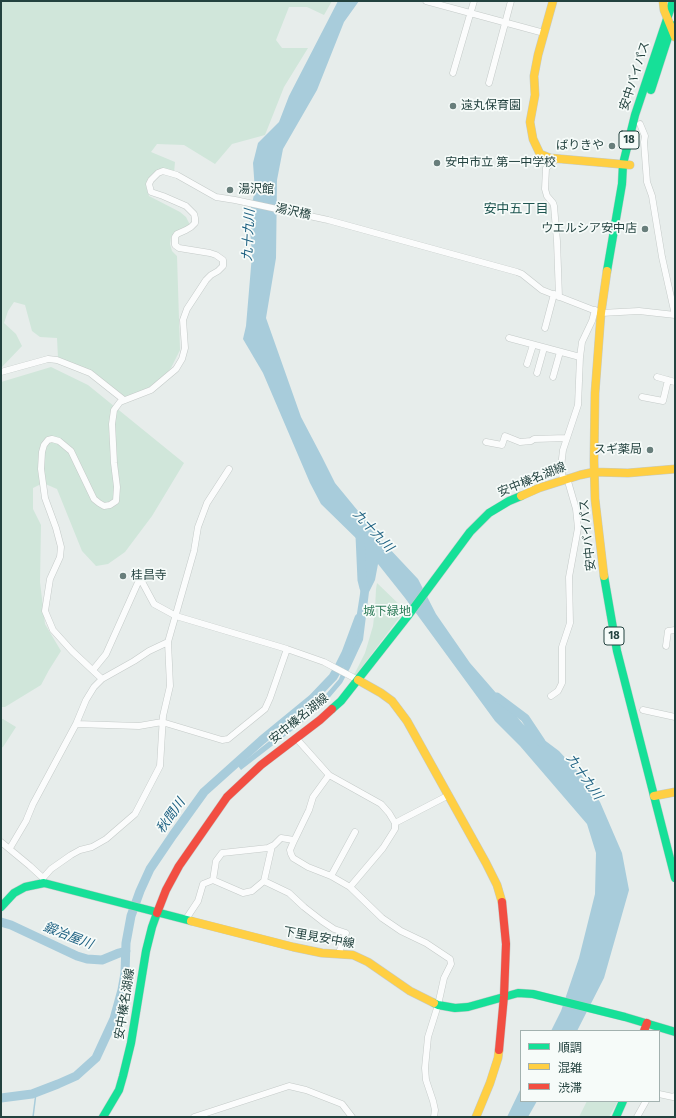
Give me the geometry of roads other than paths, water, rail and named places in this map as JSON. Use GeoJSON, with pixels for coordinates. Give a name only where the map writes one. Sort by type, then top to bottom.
{"type":"FeatureCollection","features":[{"type":"Feature","properties":{"kind":"main road"},"geometry":{"type":"LineString","coordinates":[[552,1],[534,76],[535,95],[530,122],[531,132],[540,154],[554,158],[626,164]]}},
{"type":"Feature","properties":{"kind":"main road"},"geometry":{"type":"LineString","coordinates":[[663,1],[664,8],[671,17],[671,27],[675,37]]}},
{"type":"Feature","properties":{"kind":"main road","name":"安中バイパス"},"geometry":{"type":"LineString","coordinates":[[673,1],[671,17],[635,115],[598,311],[594,472],[595,500],[605,587],[616,651],[675,878]]}},
{"type":"Feature","properties":{"kind":"main road","name":"安中バイパス"},"geometry":{"type":"LineString","coordinates":[[626,164],[671,27]]}},
{"type":"Feature","properties":{"kind":"main road","name":"安中榛名湖線"},"geometry":{"type":"LineString","coordinates":[[103,1117],[119,1090],[128,1060],[146,951],[152,927],[166,890],[180,866],[227,797],[255,770],[332,710],[354,678],[409,614],[476,524],[489,513],[509,501],[565,479],[594,472],[628,473],[675,469]]}},
{"type":"Feature","properties":{"kind":"main road"},"geometry":{"type":"LineString","coordinates":[[354,678],[381,693],[392,701],[400,710],[486,863],[501,897],[506,944],[504,996],[498,1058],[490,1083],[476,1117]]}},
{"type":"Feature","properties":{"kind":"main road"},"geometry":{"type":"LineString","coordinates":[[654,796],[675,792]]}},
{"type":"Feature","properties":{"kind":"main road","name":"下里見安中線"},"geometry":{"type":"LineString","coordinates":[[1,907],[10,896],[20,889],[43,880],[293,947],[322,952],[354,954],[410,991],[438,1005],[455,1008],[468,1007],[518,993],[533,994],[558,999],[625,1017],[646,1027],[675,1032]]}},
{"type":"Feature","properties":{"kind":"main road"},"geometry":{"type":"LineString","coordinates":[[616,1117],[623,1102]]}},
{"type":"Feature","properties":{"kind":"street"},"geometry":{"type":"LineString","coordinates":[[426,1],[544,33]]}},
{"type":"Feature","properties":{"kind":"street"},"geometry":{"type":"LineString","coordinates":[[453,73],[474,1]]}},
{"type":"Feature","properties":{"kind":"street"},"geometry":{"type":"LineString","coordinates":[[489,83],[511,1]]}},
{"type":"Feature","properties":{"kind":"street"},"geometry":{"type":"LineString","coordinates":[[551,696],[558,691],[562,684],[562,647],[570,623],[569,577],[578,528],[576,509],[561,467],[566,438],[578,404],[582,342],[598,311],[638,311],[675,314],[662,257],[652,196],[646,182],[645,136],[640,124]]}},
{"type":"Feature","properties":{"kind":"street"},"geometry":{"type":"LineString","coordinates":[[545,328],[556,296],[557,241],[554,206],[547,196],[545,189],[546,168],[554,161],[554,158]]}},
{"type":"Feature","properties":{"kind":"street","name":"湯沢橋"},"geometry":{"type":"LineString","coordinates":[[124,400],[151,390],[176,369],[182,359],[185,348],[183,320],[187,309],[206,280],[223,266],[222,260],[216,255],[179,248],[175,245],[175,238],[177,234],[186,230],[195,223],[195,218],[194,214],[186,206],[151,192],[149,184],[151,180],[158,173],[163,171],[177,175],[216,197],[327,220],[517,272],[522,274],[542,290],[598,311]]}},
{"type":"Feature","properties":{"kind":"street"},"geometry":{"type":"LineString","coordinates":[[509,338],[580,357]]}},
{"type":"Feature","properties":{"kind":"street"},"geometry":{"type":"LineString","coordinates":[[527,364],[533,344]]}},
{"type":"Feature","properties":{"kind":"street"},"geometry":{"type":"LineString","coordinates":[[537,373],[544,348]]}},
{"type":"Feature","properties":{"kind":"street"},"geometry":{"type":"LineString","coordinates":[[553,378],[560,352]]}},
{"type":"Feature","properties":{"kind":"street"},"geometry":{"type":"LineString","coordinates":[[1,372],[48,359],[57,360],[90,373],[124,400],[117,405],[112,417],[117,494],[116,501],[110,505],[104,506],[94,498],[71,451],[64,444],[56,440],[48,440],[44,445],[42,452],[41,469],[45,498],[56,528],[60,547],[60,557],[50,579],[45,611],[53,630],[72,651],[102,679]]}},
{"type":"Feature","properties":{"kind":"street"},"geometry":{"type":"LineString","coordinates":[[657,377],[675,382]]}},
{"type":"Feature","properties":{"kind":"street"},"geometry":{"type":"LineString","coordinates":[[642,397],[663,401],[668,380]]}},
{"type":"Feature","properties":{"kind":"street"},"geometry":{"type":"LineString","coordinates":[[486,442],[502,445],[505,436],[520,442],[531,441],[534,439],[566,438]]}},
{"type":"Feature","properties":{"kind":"street"},"geometry":{"type":"LineString","coordinates":[[1,842],[10,848],[43,880],[51,868],[80,850],[92,847],[106,839],[135,814],[160,766],[162,722],[170,686],[168,642],[194,551],[198,528],[207,503],[229,470]]}},
{"type":"Feature","properties":{"kind":"street"},"geometry":{"type":"LineString","coordinates":[[93,670],[106,654],[140,578],[154,604],[176,616],[287,649],[324,662],[354,678]]}},
{"type":"Feature","properties":{"kind":"street"},"geometry":{"type":"LineString","coordinates":[[666,646],[668,631],[675,630]]}},
{"type":"Feature","properties":{"kind":"street"},"geometry":{"type":"LineString","coordinates":[[10,848],[26,821],[76,724],[86,700],[94,687],[102,679],[149,651],[168,642]]}},
{"type":"Feature","properties":{"kind":"street"},"geometry":{"type":"LineString","coordinates":[[76,724],[139,726],[162,722],[222,740],[228,739],[265,709],[287,649]]}},
{"type":"Feature","properties":{"kind":"street"},"geometry":{"type":"LineString","coordinates":[[643,710],[675,717]]}},
{"type":"Feature","properties":{"kind":"street"},"geometry":{"type":"LineString","coordinates":[[296,738],[329,774],[381,804],[395,823],[395,828],[382,848],[350,888]]}},
{"type":"Feature","properties":{"kind":"street"},"geometry":{"type":"LineString","coordinates":[[329,774],[313,796],[309,810],[294,840],[290,850],[293,858],[308,867],[331,876],[350,888],[382,918],[401,931],[426,943],[450,959],[451,964],[444,978],[438,1005],[428,1037],[425,1068],[426,1080],[435,1110],[434,1117]]}},
{"type":"Feature","properties":{"kind":"street"},"geometry":{"type":"LineString","coordinates":[[395,823],[449,795]]}},
{"type":"Feature","properties":{"kind":"street"},"geometry":{"type":"LineString","coordinates":[[331,876],[355,832]]}},
{"type":"Feature","properties":{"kind":"street"},"geometry":{"type":"LineString","coordinates":[[213,880],[216,861],[222,853],[268,848],[281,838],[294,840]]}},
{"type":"Feature","properties":{"kind":"street"},"geometry":{"type":"LineString","coordinates":[[186,919],[198,901],[203,884],[213,880],[243,892],[252,891],[264,881],[272,846]]}},
{"type":"Feature","properties":{"kind":"street"},"geometry":{"type":"LineString","coordinates":[[264,881],[289,893],[322,921],[334,929],[346,933],[340,953]]}},
{"type":"Feature","properties":{"kind":"street"},"geometry":{"type":"LineString","coordinates":[[194,1117],[289,1086],[299,1088],[342,1104],[352,1117]]}},
{"type":"Feature","properties":{"kind":"street"},"geometry":{"type":"LineString","coordinates":[[660,1094],[673,1097],[675,1096]]}},
{"type":"Feature","properties":{"kind":"street"},"geometry":{"type":"LineString","coordinates":[[637,1117],[645,1102]]}},
{"type":"Feature","properties":{"kind":"water"},"geometry":{"type":"Polygon","coordinates":[[[338,1],[359,1],[344,22],[317,90],[283,149],[277,180],[276,258],[266,318],[301,417],[335,483],[386,545],[418,579],[436,614],[470,663],[523,724],[559,751],[581,775],[600,802],[622,853],[629,890],[604,978],[578,1030],[552,1030],[561,1011],[579,958],[595,894],[596,853],[587,824],[520,746],[495,721],[405,598],[378,564],[375,580],[369,592],[363,640],[342,683],[325,703],[298,726],[241,770],[238,766],[321,700],[339,679],[352,645],[360,594],[364,546],[321,504],[310,483],[263,373],[243,339],[246,326],[252,255],[249,215],[255,191],[253,163],[258,143],[279,122],[289,96],[338,1]]]}},
{"type":"Feature","properties":{"kind":"water"},"geometry":{"type":"Polygon","coordinates":[[[520,1090],[520,1102],[536,1102],[528,1117],[507,1117],[520,1090]]]}},
{"type":"Feature","properties":{"kind":"waterway","name":"秋間川"},"geometry":{"type":"LineString","coordinates":[[360,536],[362,580],[364,588]]}},
{"type":"Feature","properties":{"kind":"waterway","name":"秋間川"},"geometry":{"type":"LineString","coordinates":[[1,1098],[32,1094],[58,1084],[76,1076],[96,1058],[114,1019],[125,973],[126,943],[131,916],[150,869],[204,792],[262,740],[312,699],[333,677],[346,653],[359,618]]}},
{"type":"Feature","properties":{"kind":"waterway","name":"九十九川"},"geometry":{"type":"LineString","coordinates":[[497,697],[525,718],[541,742]]}},
{"type":"Feature","properties":{"kind":"waterway","name":"鍛冶屋川"},"geometry":{"type":"LineString","coordinates":[[1,922],[87,959],[102,960],[126,951]]}},
{"type":"Feature","properties":{"kind":"waterway"},"geometry":{"type":"LineString","coordinates":[[33,1117],[36,1093]]}},
{"type":"Feature","properties":{"kind":"place","name":"遠丸保育園"},"geometry":{"type":"Point","coordinates":[453,106]}},
{"type":"Feature","properties":{"kind":"place","name":"ばりきや"},"geometry":{"type":"Point","coordinates":[612,146]}},
{"type":"Feature","properties":{"kind":"place","name":"安中市立 第一中学校"},"geometry":{"type":"Point","coordinates":[437,163]}},
{"type":"Feature","properties":{"kind":"place","name":"湯沢館"},"geometry":{"type":"Point","coordinates":[230,190]}},
{"type":"Feature","properties":{"kind":"place","name":"ウエルシア安中店"},"geometry":{"type":"Point","coordinates":[645,229]}},
{"type":"Feature","properties":{"kind":"place","name":"スギ薬局"},"geometry":{"type":"Point","coordinates":[650,450]}},
{"type":"Feature","properties":{"kind":"place","name":"桂昌寺"},"geometry":{"type":"Point","coordinates":[123,576]}},
{"type":"Feature","properties":{"kind":"district","name":"安中五丁目"},"geometry":{"type":"Point","coordinates":[516,209]}},
{"type":"Feature","properties":{"kind":"park label","name":"城下緑地"},"geometry":{"type":"Point","coordinates":[387,612]}}]}
